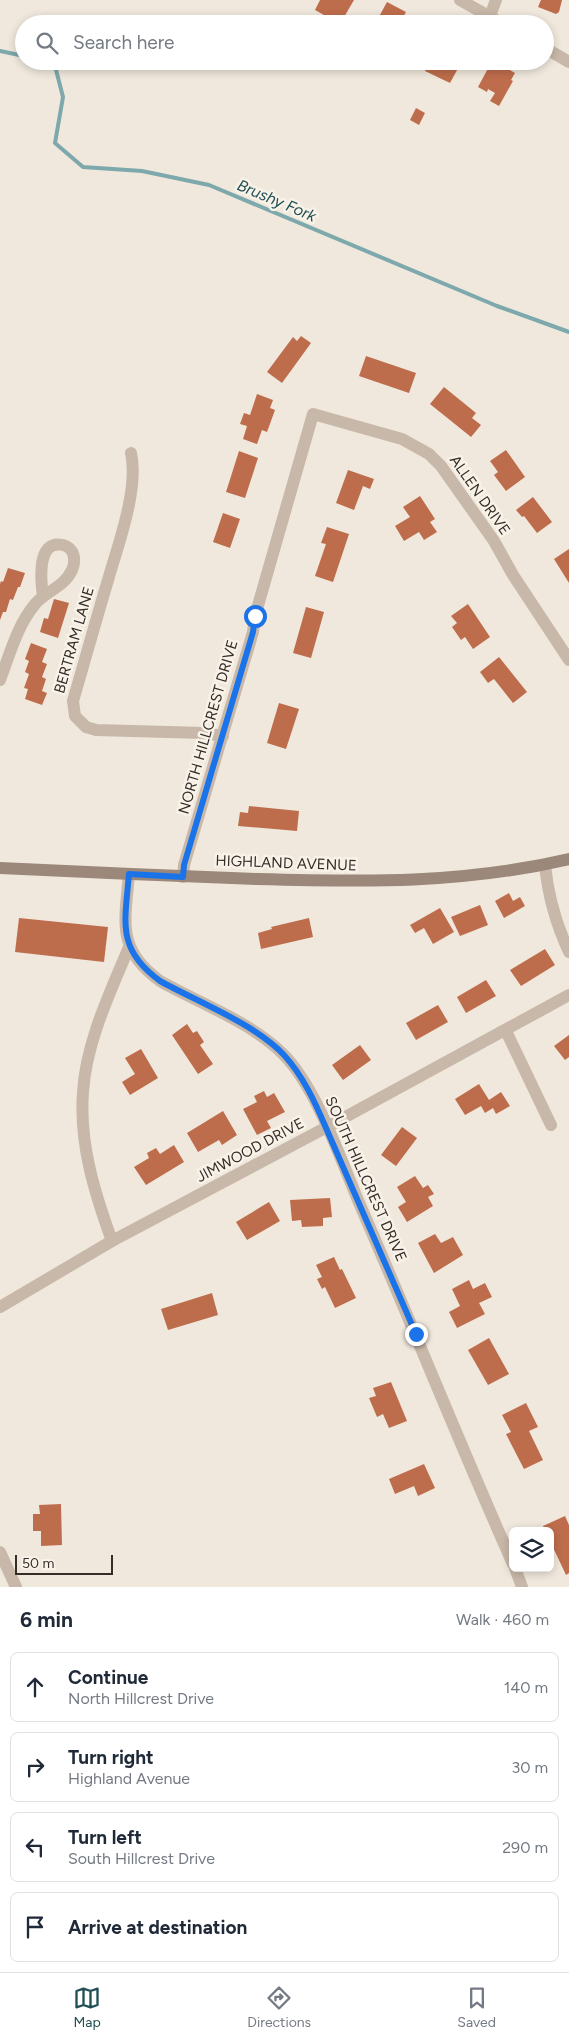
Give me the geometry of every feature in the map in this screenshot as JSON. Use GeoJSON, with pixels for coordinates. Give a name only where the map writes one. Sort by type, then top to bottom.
{"type":"FeatureCollection","features":[{"type":"Feature","properties":{"kind":"main road","name":"HIGHLAND AVENUE"},"geometry":{"type":"LineString","coordinates":[[0,868],[183,877],[385,882],[486,875],[569,859]]}},
{"type":"Feature","properties":{"kind":"street"},"geometry":{"type":"LineString","coordinates":[[460,0],[488,15]]}},
{"type":"Feature","properties":{"kind":"street"},"geometry":{"type":"LineString","coordinates":[[490,15],[496,0]]}},
{"type":"Feature","properties":{"kind":"street"},"geometry":{"type":"LineString","coordinates":[[554,53],[569,62]]}},
{"type":"Feature","properties":{"kind":"street","name":"ALLEN DRIVE"},"geometry":{"type":"LineString","coordinates":[[313,414],[402,440],[429,454],[441,466],[494,541],[513,575],[569,660]]}},
{"type":"Feature","properties":{"kind":"street","name":"NORTH HILLCREST DRIVE"},"geometry":{"type":"LineString","coordinates":[[183,877],[184,865],[223,736],[313,414]]}},
{"type":"Feature","properties":{"kind":"street","name":"BERTRAM LANE"},"geometry":{"type":"LineString","coordinates":[[131,453],[133,464],[131,491],[114,560],[73,701],[75,716],[86,727],[96,730],[204,733],[223,736]]}},
{"type":"Feature","properties":{"kind":"street"},"geometry":{"type":"LineString","coordinates":[[0,680],[22,623],[43,597]]}},
{"type":"Feature","properties":{"kind":"street"},"geometry":{"type":"LineString","coordinates":[[545,865],[547,885],[560,931],[569,952]]}},
{"type":"Feature","properties":{"kind":"street","name":"SOUTH HILLCREST DRIVE"},"geometry":{"type":"LineString","coordinates":[[129,874],[125,920],[126,934],[129,947],[136,960],[146,971],[160,981],[250,1029],[283,1054],[306,1086],[326,1128],[509,1555]]}},
{"type":"Feature","properties":{"kind":"street"},"geometry":{"type":"LineString","coordinates":[[112,1241],[89,1169],[84,1129],[83,1092],[88,1059],[98,1026],[129,947]]}},
{"type":"Feature","properties":{"kind":"street","name":"JIMWOOD DRIVE"},"geometry":{"type":"LineString","coordinates":[[0,1307],[112,1241],[326,1128],[569,995]]}},
{"type":"Feature","properties":{"kind":"street"},"geometry":{"type":"LineString","coordinates":[[506,1031],[550,1125]]}},
{"type":"Feature","properties":{"kind":"street"},"geometry":{"type":"LineString","coordinates":[[0,1552],[16,1587]]}},
{"type":"Feature","properties":{"kind":"street"},"geometry":{"type":"LineString","coordinates":[[516,1572],[522,1587]]}},
{"type":"Feature","properties":{"kind":"building"},"geometry":{"type":"Polygon","coordinates":[[[320,0],[354,0],[345,15],[324,15],[315,10],[320,0]]]}},
{"type":"Feature","properties":{"kind":"building"},"geometry":{"type":"Polygon","coordinates":[[[541,0],[562,0],[559,12],[556,14],[538,7],[541,0]]]}},
{"type":"Feature","properties":{"kind":"building"},"geometry":{"type":"Polygon","coordinates":[[[387,2],[406,12],[404,15],[380,15],[387,2]]]}},
{"type":"Feature","properties":{"kind":"building"},"geometry":{"type":"Polygon","coordinates":[[[425,70],[457,70],[450,83],[425,70]]]}},
{"type":"Feature","properties":{"kind":"building"},"geometry":{"type":"Polygon","coordinates":[[[487,70],[510,70],[515,73],[511,80],[513,81],[499,106],[490,101],[495,93],[488,89],[487,92],[478,87],[487,70]]]}},
{"type":"Feature","properties":{"kind":"building"},"geometry":{"type":"Polygon","coordinates":[[[416,108],[425,113],[419,125],[410,120],[416,108]]]}},
{"type":"Feature","properties":{"kind":"building"},"geometry":{"type":"Polygon","coordinates":[[[301,336],[311,343],[282,383],[267,372],[293,337],[297,341],[301,336]]]}},
{"type":"Feature","properties":{"kind":"building"},"geometry":{"type":"Polygon","coordinates":[[[366,356],[416,373],[409,393],[359,376],[366,356]]]}},
{"type":"Feature","properties":{"kind":"building"},"geometry":{"type":"Polygon","coordinates":[[[444,387],[476,413],[472,418],[481,425],[471,437],[430,404],[444,387]]]}},
{"type":"Feature","properties":{"kind":"building"},"geometry":{"type":"Polygon","coordinates":[[[257,394],[273,400],[270,408],[275,410],[267,432],[262,430],[257,444],[243,439],[247,426],[240,424],[244,413],[250,415],[257,394]]]}},
{"type":"Feature","properties":{"kind":"building"},"geometry":{"type":"Polygon","coordinates":[[[506,450],[525,477],[506,491],[494,475],[498,472],[490,461],[506,450]]]}},
{"type":"Feature","properties":{"kind":"building"},"geometry":{"type":"Polygon","coordinates":[[[239,451],[258,458],[245,498],[226,492],[239,451]]]}},
{"type":"Feature","properties":{"kind":"building"},"geometry":{"type":"Polygon","coordinates":[[[348,470],[374,479],[370,489],[363,486],[354,510],[336,503],[348,470]]]}},
{"type":"Feature","properties":{"kind":"building"},"geometry":{"type":"Polygon","coordinates":[[[420,496],[435,519],[430,522],[437,532],[424,540],[419,532],[404,541],[395,526],[410,517],[403,507],[420,496]]]}},
{"type":"Feature","properties":{"kind":"building"},"geometry":{"type":"Polygon","coordinates":[[[533,497],[552,522],[537,533],[524,516],[522,517],[516,510],[533,497]]]}},
{"type":"Feature","properties":{"kind":"building"},"geometry":{"type":"Polygon","coordinates":[[[223,513],[240,519],[230,548],[213,542],[223,513]]]}},
{"type":"Feature","properties":{"kind":"building"},"geometry":{"type":"Polygon","coordinates":[[[327,527],[349,534],[333,582],[315,576],[326,544],[321,543],[327,527]]]}},
{"type":"Feature","properties":{"kind":"building"},"geometry":{"type":"Polygon","coordinates":[[[569,549],[569,583],[554,559],[569,549]]]}},
{"type":"Feature","properties":{"kind":"building"},"geometry":{"type":"Polygon","coordinates":[[[8,568],[25,573],[20,587],[18,587],[13,600],[10,599],[6,612],[3,612],[0,620],[0,584],[1,581],[3,582],[8,568]]]}},
{"type":"Feature","properties":{"kind":"building"},"geometry":{"type":"Polygon","coordinates":[[[54,599],[69,603],[58,638],[40,632],[44,618],[48,619],[54,599]]]}},
{"type":"Feature","properties":{"kind":"building"},"geometry":{"type":"Polygon","coordinates":[[[468,604],[490,637],[473,649],[465,637],[461,640],[452,627],[457,623],[451,616],[468,604]]]}},
{"type":"Feature","properties":{"kind":"building"},"geometry":{"type":"Polygon","coordinates":[[[306,607],[324,612],[311,658],[293,653],[306,607]]]}},
{"type":"Feature","properties":{"kind":"building"},"geometry":{"type":"Polygon","coordinates":[[[31,643],[47,649],[42,662],[47,664],[42,677],[46,679],[42,691],[47,693],[42,705],[25,699],[28,689],[24,688],[29,674],[25,672],[29,661],[25,659],[31,643]]]}},
{"type":"Feature","properties":{"kind":"building"},"geometry":{"type":"Polygon","coordinates":[[[499,657],[527,692],[513,703],[494,679],[488,683],[480,672],[499,657]]]}},
{"type":"Feature","properties":{"kind":"building"},"geometry":{"type":"Polygon","coordinates":[[[279,703],[299,709],[286,749],[267,743],[279,703]]]}},
{"type":"Feature","properties":{"kind":"building"},"geometry":{"type":"Polygon","coordinates":[[[249,806],[299,811],[297,831],[238,826],[240,812],[248,813],[249,806]]]}},
{"type":"Feature","properties":{"kind":"building"},"geometry":{"type":"Polygon","coordinates":[[[509,893],[513,901],[520,897],[525,906],[504,918],[495,901],[509,893]]]}},
{"type":"Feature","properties":{"kind":"building"},"geometry":{"type":"Polygon","coordinates":[[[480,905],[488,925],[460,936],[451,917],[480,905]]]}},
{"type":"Feature","properties":{"kind":"building"},"geometry":{"type":"Polygon","coordinates":[[[440,908],[454,932],[433,944],[424,928],[415,933],[410,925],[440,908]]]}},
{"type":"Feature","properties":{"kind":"building"},"geometry":{"type":"Polygon","coordinates":[[[19,918],[108,927],[104,962],[15,952],[19,918]]]}},
{"type":"Feature","properties":{"kind":"building"},"geometry":{"type":"Polygon","coordinates":[[[309,918],[313,937],[261,949],[258,933],[272,929],[271,927],[309,918]]]}},
{"type":"Feature","properties":{"kind":"building"},"geometry":{"type":"Polygon","coordinates":[[[545,949],[555,965],[521,986],[510,970],[545,949]]]}},
{"type":"Feature","properties":{"kind":"building"},"geometry":{"type":"Polygon","coordinates":[[[486,980],[496,996],[466,1013],[457,997],[486,980]]]}},
{"type":"Feature","properties":{"kind":"building"},"geometry":{"type":"Polygon","coordinates":[[[438,1005],[448,1022],[416,1040],[406,1023],[438,1005]]]}},
{"type":"Feature","properties":{"kind":"building"},"geometry":{"type":"Polygon","coordinates":[[[187,1024],[193,1033],[197,1031],[204,1042],[200,1045],[213,1064],[198,1074],[172,1035],[187,1024]]]}},
{"type":"Feature","properties":{"kind":"building"},"geometry":{"type":"Polygon","coordinates":[[[569,1035],[569,1057],[565,1060],[554,1046],[569,1035]]]}},
{"type":"Feature","properties":{"kind":"building"},"geometry":{"type":"Polygon","coordinates":[[[360,1045],[371,1060],[343,1080],[332,1065],[360,1045]]]}},
{"type":"Feature","properties":{"kind":"building"},"geometry":{"type":"Polygon","coordinates":[[[141,1049],[158,1078],[130,1095],[122,1082],[135,1074],[125,1058],[141,1049]]]}},
{"type":"Feature","properties":{"kind":"building"},"geometry":{"type":"Polygon","coordinates":[[[479,1084],[489,1100],[501,1092],[510,1106],[496,1114],[493,1108],[485,1113],[481,1106],[465,1115],[455,1099],[479,1084]]]}},
{"type":"Feature","properties":{"kind":"building"},"geometry":{"type":"Polygon","coordinates":[[[264,1091],[267,1097],[274,1093],[285,1112],[267,1121],[271,1128],[257,1135],[243,1109],[257,1102],[254,1096],[264,1091]]]}},
{"type":"Feature","properties":{"kind":"building"},"geometry":{"type":"Polygon","coordinates":[[[223,1111],[237,1135],[222,1145],[219,1140],[198,1152],[187,1133],[223,1111]]]}},
{"type":"Feature","properties":{"kind":"building"},"geometry":{"type":"Polygon","coordinates":[[[402,1127],[417,1138],[396,1166],[381,1155],[402,1127]]]}},
{"type":"Feature","properties":{"kind":"building"},"geometry":{"type":"Polygon","coordinates":[[[174,1145],[184,1162],[146,1185],[134,1167],[149,1158],[147,1153],[156,1148],[160,1154],[174,1145]]]}},
{"type":"Feature","properties":{"kind":"building"},"geometry":{"type":"Polygon","coordinates":[[[415,1176],[423,1188],[428,1185],[434,1194],[428,1197],[433,1206],[407,1222],[398,1207],[406,1202],[397,1187],[415,1176]]]}},
{"type":"Feature","properties":{"kind":"building"},"geometry":{"type":"Polygon","coordinates":[[[330,1198],[332,1217],[323,1218],[323,1226],[302,1227],[301,1220],[292,1221],[290,1200],[330,1198]]]}},
{"type":"Feature","properties":{"kind":"building"},"geometry":{"type":"Polygon","coordinates":[[[269,1202],[280,1221],[247,1240],[236,1222],[269,1202]]]}},
{"type":"Feature","properties":{"kind":"building"},"geometry":{"type":"Polygon","coordinates":[[[435,1234],[441,1243],[453,1237],[463,1255],[434,1273],[418,1243],[435,1234]]]}},
{"type":"Feature","properties":{"kind":"building"},"geometry":{"type":"Polygon","coordinates":[[[334,1257],[356,1298],[335,1308],[325,1287],[322,1289],[317,1279],[322,1277],[316,1265],[334,1257]]]}},
{"type":"Feature","properties":{"kind":"building"},"geometry":{"type":"Polygon","coordinates":[[[469,1280],[473,1289],[485,1283],[492,1297],[479,1303],[485,1314],[457,1328],[449,1312],[460,1306],[452,1289],[469,1280]]]}},
{"type":"Feature","properties":{"kind":"building"},"geometry":{"type":"Polygon","coordinates":[[[212,1293],[218,1315],[168,1330],[161,1309],[212,1293]]]}},
{"type":"Feature","properties":{"kind":"building"},"geometry":{"type":"Polygon","coordinates":[[[489,1338],[509,1374],[488,1385],[468,1350],[489,1338]]]}},
{"type":"Feature","properties":{"kind":"building"},"geometry":{"type":"Polygon","coordinates":[[[391,1382],[407,1421],[389,1428],[383,1414],[377,1417],[369,1398],[376,1396],[373,1388],[391,1382]]]}},
{"type":"Feature","properties":{"kind":"building"},"geometry":{"type":"Polygon","coordinates":[[[526,1403],[538,1427],[529,1431],[543,1460],[524,1469],[506,1434],[511,1432],[502,1415],[526,1403]]]}},
{"type":"Feature","properties":{"kind":"building"},"geometry":{"type":"Polygon","coordinates":[[[424,1464],[435,1488],[418,1496],[414,1486],[395,1494],[389,1479],[424,1464]]]}},
{"type":"Feature","properties":{"kind":"building"},"geometry":{"type":"Polygon","coordinates":[[[61,1504],[62,1545],[41,1546],[41,1531],[33,1531],[33,1514],[40,1514],[39,1505],[61,1504]]]}},
{"type":"Feature","properties":{"kind":"building"},"geometry":{"type":"Polygon","coordinates":[[[565,1516],[569,1525],[569,1573],[566,1575],[554,1550],[554,1527],[543,1526],[565,1516]]]}},
{"type":"Feature","properties":{"kind":"waterway","name":"Brushy Fork"},"geometry":{"type":"LineString","coordinates":[[0,51],[15,54]]}},
{"type":"Feature","properties":{"kind":"waterway","name":"Brushy Fork"},"geometry":{"type":"LineString","coordinates":[[56,70],[63,97],[55,143],[83,167],[142,171],[209,185],[497,306],[569,332]]}},
{"type":"Feature","properties":{"kind":"route"},"geometry":{"type":"LineString","coordinates":[[255,616],[253,632],[184,865],[183,877],[129,874],[125,920],[126,934],[129,947],[136,960],[146,971],[176,990],[250,1029],[283,1054],[296,1069],[315,1102],[403,1304],[408,1320],[416,1334]]}}]}
